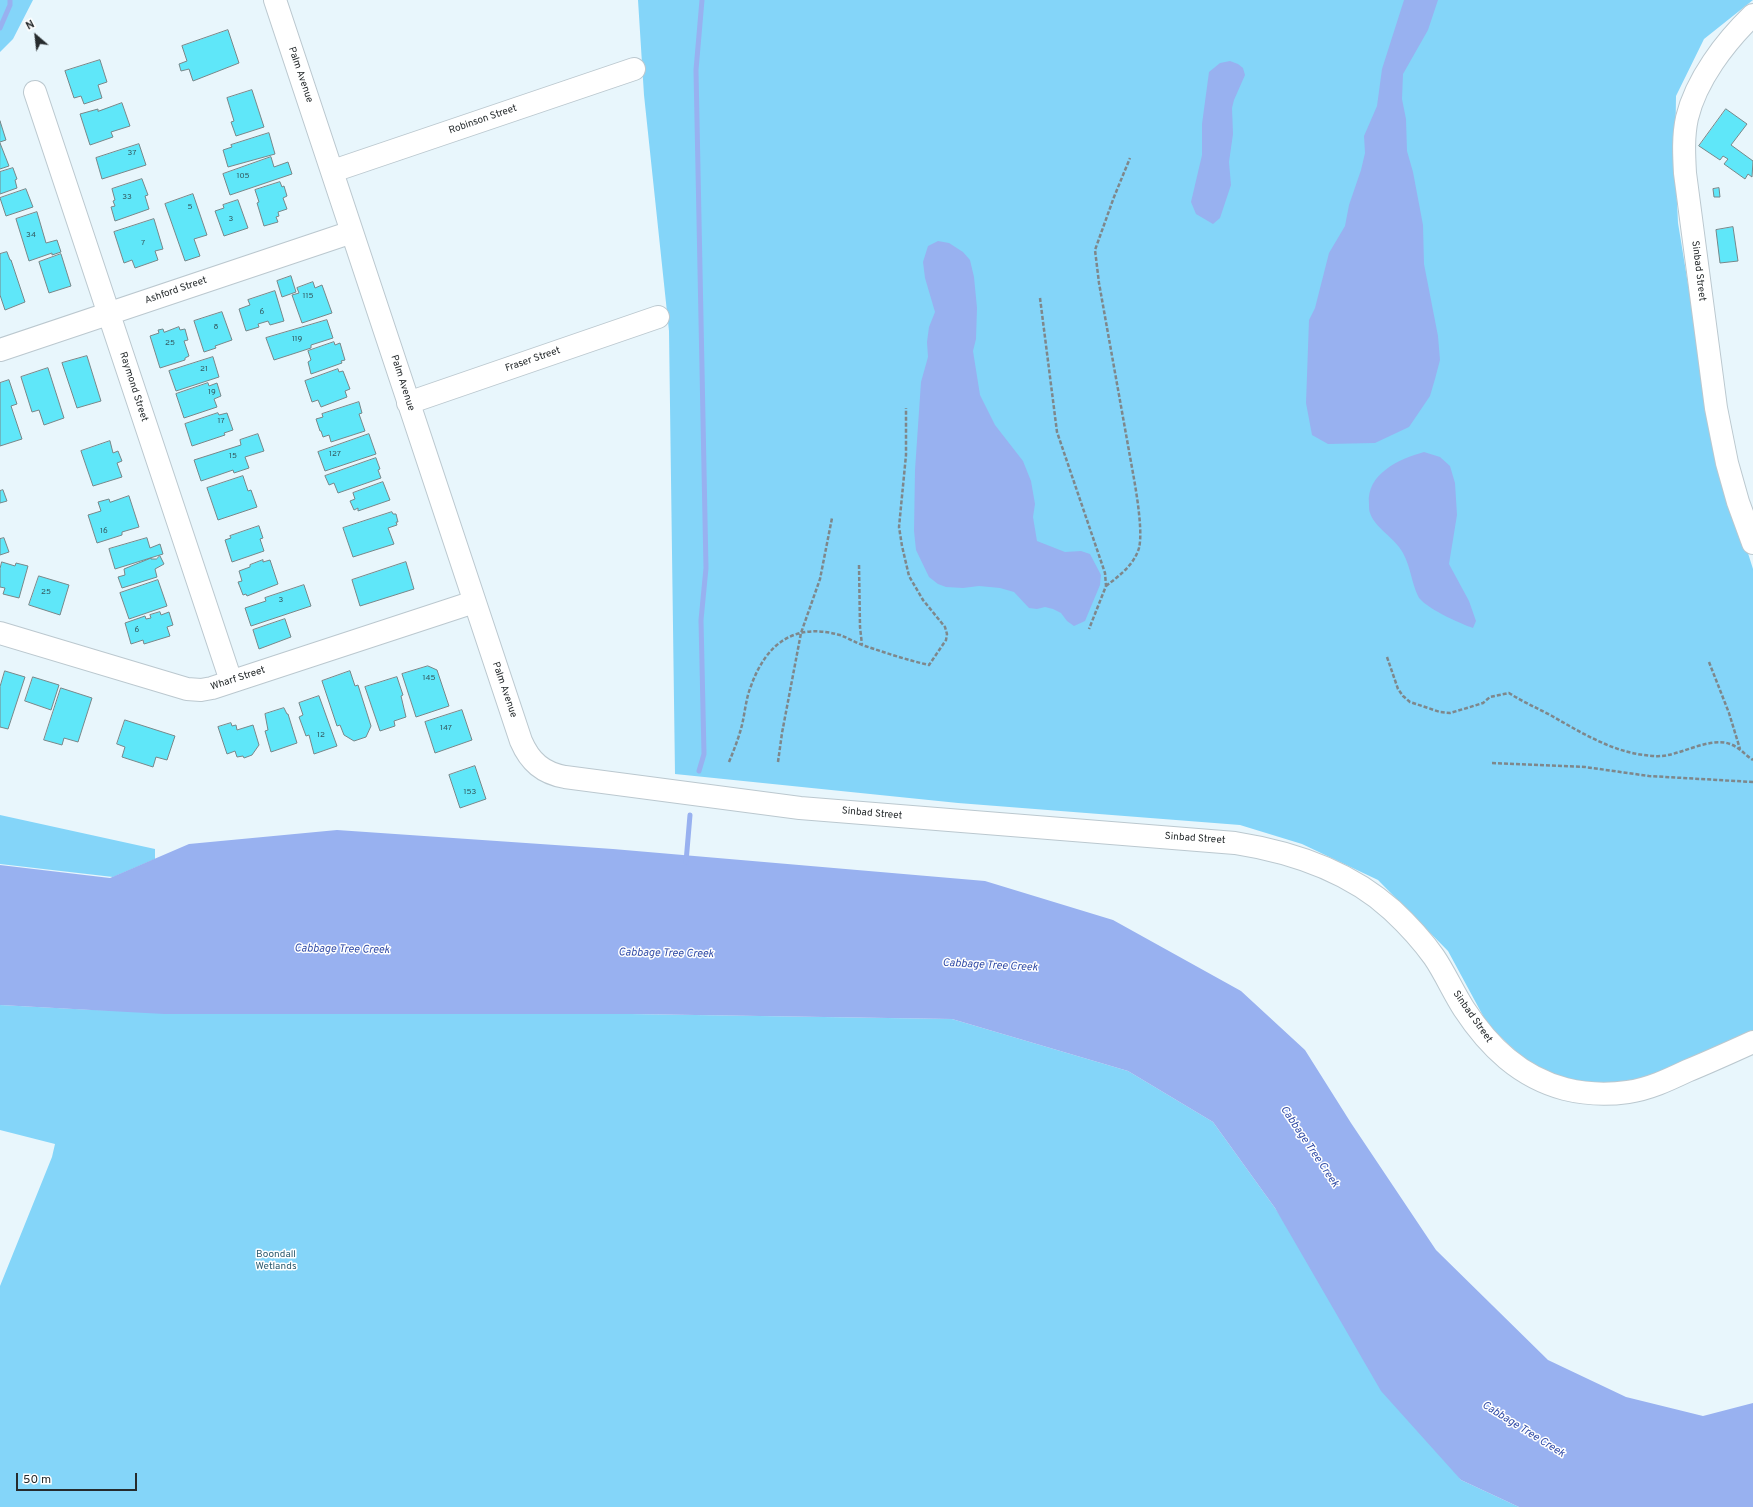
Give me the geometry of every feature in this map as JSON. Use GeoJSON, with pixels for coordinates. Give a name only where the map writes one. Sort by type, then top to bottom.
{"type":"FeatureCollection","features":[{"type":"Feature","properties":{"kind":"street","name":"Palm Avenue"},"geometry":{"type":"LineString","coordinates":[[275,0],[521,741],[527,754],[534,763]]}},
{"type":"Feature","properties":{"kind":"street","name":"Sinbad Street"},"geometry":{"type":"LineString","coordinates":[[1753,15],[1728,44],[1702,80],[1693,99],[1687,119],[1684,142],[1686,180],[1716,408],[1727,463],[1738,502],[1753,542]]}},
{"type":"Feature","properties":{"kind":"street","name":"Robinson Street"},"geometry":{"type":"LineString","coordinates":[[333,171],[634,69]]}},
{"type":"Feature","properties":{"kind":"street","name":"Raymond Street"},"geometry":{"type":"LineString","coordinates":[[36,92],[231,682]]}},
{"type":"Feature","properties":{"kind":"street","name":"Ashford Street"},"geometry":{"type":"LineString","coordinates":[[0,350],[352,232]]}},
{"type":"Feature","properties":{"kind":"street","name":"Fraser Street"},"geometry":{"type":"LineString","coordinates":[[408,403],[658,317]]}},
{"type":"Feature","properties":{"kind":"street","name":"Wharf Street"},"geometry":{"type":"LineString","coordinates":[[0,633],[187,688],[201,690],[231,682],[474,602]]}},
{"type":"Feature","properties":{"kind":"street","name":"Sinbad Street"},"geometry":{"type":"LineString","coordinates":[[534,763],[546,772],[562,776],[800,808],[1235,843],[1281,852],[1303,859],[1339,874],[1360,885],[1392,910],[1425,944],[1468,1014],[1490,1043],[1504,1058],[1519,1069],[1537,1079],[1573,1091],[1611,1094],[1645,1088],[1753,1042]]}},
{"type":"Feature","properties":{"kind":"path"},"geometry":{"type":"LineString","coordinates":[[1106,586],[1134,561],[1139,548],[1140,534],[1134,481],[1099,283],[1095,250],[1130,158]]}},
{"type":"Feature","properties":{"kind":"path"},"geometry":{"type":"LineString","coordinates":[[1040,298],[1057,432],[1106,573],[1106,586],[1089,629]]}},
{"type":"Feature","properties":{"kind":"path"},"geometry":{"type":"LineString","coordinates":[[729,762],[740,731],[750,686],[768,653],[780,641],[792,635],[801,633],[827,632],[902,658],[929,665],[946,640],[946,627],[915,587],[909,576],[902,551],[899,528],[906,455],[906,408]]}},
{"type":"Feature","properties":{"kind":"path"},"geometry":{"type":"LineString","coordinates":[[778,762],[801,633],[820,579],[832,518]]}},
{"type":"Feature","properties":{"kind":"path"},"geometry":{"type":"LineString","coordinates":[[859,565],[860,626],[862,645]]}},
{"type":"Feature","properties":{"kind":"path"},"geometry":{"type":"LineString","coordinates":[[1387,657],[1398,689],[1402,696],[1410,702],[1440,712],[1450,713],[1483,704],[1490,697],[1509,693],[1522,702],[1601,742],[1636,754],[1658,756],[1669,755],[1682,750],[1715,743],[1730,744],[1753,760]]}},
{"type":"Feature","properties":{"kind":"path"},"geometry":{"type":"LineString","coordinates":[[1709,662],[1729,713],[1740,750]]}},
{"type":"Feature","properties":{"kind":"path"},"geometry":{"type":"LineString","coordinates":[[1492,763],[1585,768],[1649,776],[1752,782]]}},
{"type":"Feature","properties":{"kind":"green space"},"geometry":{"type":"Polygon","coordinates":[[[0,0],[33,0],[13,39],[0,52],[0,0]]]}},
{"type":"Feature","properties":{"kind":"green space"},"geometry":{"type":"Polygon","coordinates":[[[638,0],[1753,0],[1704,39],[1676,96],[1675,161],[1678,223],[1715,449],[1753,569],[1753,1033],[1687,1062],[1639,1079],[1609,1084],[1571,1081],[1537,1071],[1488,1025],[1448,951],[1378,880],[1302,844],[1240,825],[958,803],[675,774],[669,331],[644,95],[638,0]]]}},
{"type":"Feature","properties":{"kind":"green space"},"geometry":{"type":"Polygon","coordinates":[[[0,815],[155,849],[155,859],[113,877],[0,864],[0,815]]]}},
{"type":"Feature","properties":{"kind":"green space","name":"Boondall Wetlands"},"geometry":{"type":"Polygon","coordinates":[[[0,1005],[94,1010],[451,1014],[631,1014],[952,1019],[1128,1071],[1213,1122],[1275,1208],[1461,1480],[1519,1507],[0,1507],[0,1286],[52,1157],[55,1144],[0,1130],[0,1005]]]}},
{"type":"Feature","properties":{"kind":"water"},"geometry":{"type":"Polygon","coordinates":[[[1404,0],[1438,0],[1428,30],[1403,74],[1402,99],[1406,119],[1407,151],[1413,172],[1423,225],[1424,264],[1438,336],[1440,360],[1430,396],[1409,427],[1375,443],[1328,444],[1312,435],[1306,403],[1309,320],[1315,308],[1329,253],[1345,226],[1349,205],[1365,153],[1364,136],[1377,106],[1382,69],[1404,0]]]}},
{"type":"Feature","properties":{"kind":"water"},"geometry":{"type":"Polygon","coordinates":[[[1230,61],[1243,68],[1245,75],[1232,108],[1233,134],[1229,162],[1231,185],[1220,218],[1213,224],[1196,214],[1191,202],[1202,155],[1202,124],[1209,72],[1220,63],[1230,61]]]}},
{"type":"Feature","properties":{"kind":"water"},"geometry":{"type":"Polygon","coordinates":[[[938,241],[949,243],[963,252],[970,260],[974,277],[977,308],[976,339],[973,351],[980,395],[995,425],[1023,461],[1031,481],[1035,504],[1033,517],[1037,541],[1065,552],[1081,551],[1090,554],[1101,575],[1100,585],[1085,621],[1074,626],[1067,621],[1061,613],[1053,609],[1045,607],[1037,609],[1029,608],[1014,592],[1000,588],[979,586],[963,588],[946,587],[938,584],[929,577],[916,550],[914,531],[915,470],[921,382],[928,357],[927,342],[929,327],[935,312],[925,278],[923,262],[928,246],[938,241]]]}},
{"type":"Feature","properties":{"kind":"water"},"geometry":{"type":"Polygon","coordinates":[[[1424,452],[1440,457],[1450,466],[1455,483],[1457,515],[1449,564],[1469,601],[1476,621],[1473,628],[1443,615],[1421,600],[1418,596],[1403,553],[1376,523],[1370,512],[1369,493],[1378,476],[1386,469],[1404,459],[1424,452]]]}},
{"type":"Feature","properties":{"kind":"water","name":"Cabbage Tree Creek"},"geometry":{"type":"Polygon","coordinates":[[[337,830],[613,849],[985,881],[1113,920],[1241,991],[1305,1050],[1351,1123],[1436,1250],[1548,1360],[1626,1397],[1703,1416],[1753,1403],[1753,1507],[1519,1507],[1461,1480],[1381,1391],[1275,1208],[1213,1122],[1128,1071],[952,1019],[631,1014],[164,1014],[0,1005],[0,865],[110,878],[189,844],[337,830]]]}},
{"type":"Feature","properties":{"kind":"building"},"geometry":{"type":"Polygon","coordinates":[[[228,30],[239,63],[193,81],[189,69],[181,71],[179,64],[187,61],[182,46],[228,30]]]}},
{"type":"Feature","properties":{"kind":"building"},"geometry":{"type":"Polygon","coordinates":[[[100,60],[107,82],[98,85],[102,98],[84,104],[81,96],[74,98],[65,71],[100,60]]]}},
{"type":"Feature","properties":{"kind":"building"},"geometry":{"type":"Polygon","coordinates":[[[252,90],[264,127],[236,136],[231,122],[234,121],[227,98],[252,90]]]}},
{"type":"Feature","properties":{"kind":"building"},"geometry":{"type":"Polygon","coordinates":[[[122,103],[130,126],[111,132],[113,137],[90,145],[80,114],[98,109],[98,111],[122,103]]]}},
{"type":"Feature","properties":{"kind":"building"},"geometry":{"type":"Polygon","coordinates":[[[1726,109],[1747,124],[1731,145],[1753,161],[1752,177],[1748,174],[1745,179],[1724,164],[1728,159],[1723,156],[1720,160],[1699,146],[1726,109]]]}},
{"type":"Feature","properties":{"kind":"building"},"geometry":{"type":"Polygon","coordinates":[[[0,121],[6,140],[0,142],[0,121]]]}},
{"type":"Feature","properties":{"kind":"building"},"geometry":{"type":"Polygon","coordinates":[[[269,133],[275,154],[228,167],[223,150],[232,147],[231,145],[269,133]]]}},
{"type":"Feature","properties":{"kind":"building"},"geometry":{"type":"Polygon","coordinates":[[[0,143],[9,166],[0,169],[0,143]]]}},
{"type":"Feature","properties":{"kind":"building"},"geometry":{"type":"Polygon","coordinates":[[[139,144],[146,165],[102,179],[96,158],[139,144]]]}},
{"type":"Feature","properties":{"kind":"building"},"geometry":{"type":"Polygon","coordinates":[[[271,157],[274,167],[288,162],[292,174],[230,195],[223,174],[271,157]]]}},
{"type":"Feature","properties":{"kind":"building"},"geometry":{"type":"Polygon","coordinates":[[[13,168],[17,179],[15,180],[17,188],[0,194],[0,172],[13,168]]]}},
{"type":"Feature","properties":{"kind":"building"},"geometry":{"type":"Polygon","coordinates":[[[142,179],[148,195],[145,196],[149,209],[115,221],[111,207],[115,206],[112,189],[142,179]]]}},
{"type":"Feature","properties":{"kind":"building"},"geometry":{"type":"Polygon","coordinates":[[[280,182],[282,187],[284,186],[287,196],[283,198],[287,209],[278,212],[279,216],[276,217],[278,222],[264,226],[257,203],[259,202],[255,190],[280,182]]]}},
{"type":"Feature","properties":{"kind":"building"},"geometry":{"type":"Polygon","coordinates":[[[1719,188],[1720,197],[1714,197],[1713,189],[1719,188]]]}},
{"type":"Feature","properties":{"kind":"building"},"geometry":{"type":"Polygon","coordinates":[[[26,189],[33,207],[6,216],[0,198],[26,189]]]}},
{"type":"Feature","properties":{"kind":"building"},"geometry":{"type":"Polygon","coordinates":[[[193,194],[207,235],[194,239],[200,256],[185,261],[165,204],[193,194]]]}},
{"type":"Feature","properties":{"kind":"building"},"geometry":{"type":"Polygon","coordinates":[[[238,200],[248,228],[224,236],[215,211],[224,208],[223,205],[238,200]]]}},
{"type":"Feature","properties":{"kind":"building"},"geometry":{"type":"Polygon","coordinates":[[[37,212],[46,243],[57,240],[61,252],[52,255],[52,253],[29,261],[16,219],[37,212]]]}},
{"type":"Feature","properties":{"kind":"building"},"geometry":{"type":"Polygon","coordinates":[[[154,219],[163,249],[155,251],[158,260],[135,268],[132,260],[124,263],[114,232],[154,219]]]}},
{"type":"Feature","properties":{"kind":"building"},"geometry":{"type":"Polygon","coordinates":[[[1733,227],[1738,261],[1720,263],[1716,230],[1733,227]]]}},
{"type":"Feature","properties":{"kind":"building"},"geometry":{"type":"Polygon","coordinates":[[[7,252],[25,302],[5,310],[0,295],[0,254],[7,252]]]}},
{"type":"Feature","properties":{"kind":"building"},"geometry":{"type":"Polygon","coordinates":[[[61,254],[71,286],[49,293],[39,262],[61,254]]]}},
{"type":"Feature","properties":{"kind":"building"},"geometry":{"type":"Polygon","coordinates":[[[291,276],[296,292],[282,297],[277,281],[291,276]]]}},
{"type":"Feature","properties":{"kind":"building"},"geometry":{"type":"Polygon","coordinates":[[[313,282],[315,288],[322,285],[332,313],[302,323],[292,295],[299,293],[297,288],[313,282]]]}},
{"type":"Feature","properties":{"kind":"building"},"geometry":{"type":"Polygon","coordinates":[[[275,291],[284,321],[270,325],[268,321],[258,324],[259,327],[246,331],[239,309],[250,305],[248,300],[275,291]]]}},
{"type":"Feature","properties":{"kind":"building"},"geometry":{"type":"Polygon","coordinates":[[[222,312],[232,340],[204,352],[194,321],[222,312]]]}},
{"type":"Feature","properties":{"kind":"building"},"geometry":{"type":"Polygon","coordinates":[[[327,320],[333,338],[311,345],[311,348],[274,360],[266,338],[327,320]]]}},
{"type":"Feature","properties":{"kind":"building"},"geometry":{"type":"Polygon","coordinates":[[[179,327],[180,330],[185,329],[188,340],[184,341],[189,356],[185,358],[185,360],[160,368],[150,336],[159,333],[158,330],[163,329],[164,332],[179,327]]]}},
{"type":"Feature","properties":{"kind":"building"},"geometry":{"type":"Polygon","coordinates":[[[334,342],[335,345],[340,343],[345,360],[341,361],[342,363],[311,374],[308,362],[311,360],[308,351],[334,342]]]}},
{"type":"Feature","properties":{"kind":"building"},"geometry":{"type":"Polygon","coordinates":[[[87,356],[101,401],[77,408],[62,363],[87,356]]]}},
{"type":"Feature","properties":{"kind":"building"},"geometry":{"type":"Polygon","coordinates":[[[213,357],[219,377],[176,391],[169,371],[213,357]]]}},
{"type":"Feature","properties":{"kind":"building"},"geometry":{"type":"Polygon","coordinates":[[[48,368],[64,418],[44,425],[39,410],[32,412],[21,377],[48,368]]]}},
{"type":"Feature","properties":{"kind":"building"},"geometry":{"type":"Polygon","coordinates":[[[338,369],[339,372],[343,371],[350,389],[345,391],[347,397],[321,407],[318,400],[312,402],[305,381],[338,369]]]}},
{"type":"Feature","properties":{"kind":"building"},"geometry":{"type":"Polygon","coordinates":[[[9,380],[17,404],[11,406],[22,439],[0,446],[0,383],[9,380]]]}},
{"type":"Feature","properties":{"kind":"building"},"geometry":{"type":"Polygon","coordinates":[[[208,383],[209,386],[217,383],[221,396],[214,399],[217,407],[184,418],[176,394],[208,383]]]}},
{"type":"Feature","properties":{"kind":"building"},"geometry":{"type":"Polygon","coordinates":[[[359,402],[362,413],[359,414],[365,431],[331,442],[329,435],[323,437],[316,419],[323,417],[322,414],[359,402]]]}},
{"type":"Feature","properties":{"kind":"building"},"geometry":{"type":"Polygon","coordinates":[[[218,413],[219,415],[227,413],[233,430],[224,433],[225,435],[192,446],[185,424],[218,413]]]}},
{"type":"Feature","properties":{"kind":"building"},"geometry":{"type":"Polygon","coordinates":[[[258,434],[264,451],[245,457],[249,468],[234,473],[233,470],[201,481],[194,460],[241,445],[240,440],[258,434]]]}},
{"type":"Feature","properties":{"kind":"building"},"geometry":{"type":"Polygon","coordinates":[[[369,434],[376,454],[325,471],[318,452],[369,434]]]}},
{"type":"Feature","properties":{"kind":"building"},"geometry":{"type":"Polygon","coordinates":[[[110,441],[113,453],[118,451],[122,461],[117,463],[122,477],[93,486],[81,451],[110,441]]]}},
{"type":"Feature","properties":{"kind":"building"},"geometry":{"type":"Polygon","coordinates":[[[376,458],[380,469],[378,470],[381,478],[338,493],[334,483],[329,485],[325,476],[376,458]]]}},
{"type":"Feature","properties":{"kind":"building"},"geometry":{"type":"Polygon","coordinates":[[[243,476],[248,491],[251,490],[257,507],[218,520],[207,488],[243,476]]]}},
{"type":"Feature","properties":{"kind":"building"},"geometry":{"type":"Polygon","coordinates":[[[383,482],[390,500],[358,511],[358,508],[354,510],[350,501],[355,499],[353,493],[383,482]]]}},
{"type":"Feature","properties":{"kind":"building"},"geometry":{"type":"Polygon","coordinates":[[[3,490],[7,501],[0,503],[0,491],[3,490]]]}},
{"type":"Feature","properties":{"kind":"building"},"geometry":{"type":"Polygon","coordinates":[[[129,496],[139,527],[122,532],[122,535],[97,543],[88,515],[101,511],[98,502],[109,499],[110,502],[129,496]]]}},
{"type":"Feature","properties":{"kind":"building"},"geometry":{"type":"Polygon","coordinates":[[[392,512],[393,514],[396,514],[398,522],[396,522],[397,525],[388,528],[394,544],[353,557],[343,528],[392,512]]]}},
{"type":"Feature","properties":{"kind":"building"},"geometry":{"type":"Polygon","coordinates":[[[259,526],[263,538],[260,539],[264,551],[232,562],[225,540],[231,538],[230,536],[259,526]]]}},
{"type":"Feature","properties":{"kind":"building"},"geometry":{"type":"Polygon","coordinates":[[[4,538],[9,552],[0,555],[0,539],[4,538]]]}},
{"type":"Feature","properties":{"kind":"building"},"geometry":{"type":"Polygon","coordinates":[[[147,538],[150,548],[160,544],[163,554],[115,569],[109,549],[147,538]]]}},
{"type":"Feature","properties":{"kind":"building"},"geometry":{"type":"Polygon","coordinates":[[[160,556],[164,564],[155,569],[157,577],[122,588],[118,577],[125,575],[124,569],[151,558],[156,559],[160,556]]]}},
{"type":"Feature","properties":{"kind":"building"},"geometry":{"type":"Polygon","coordinates":[[[263,560],[263,562],[270,560],[278,584],[247,596],[246,594],[243,595],[238,582],[242,581],[239,571],[263,560]]]}},
{"type":"Feature","properties":{"kind":"building"},"geometry":{"type":"Polygon","coordinates":[[[2,562],[15,566],[16,563],[28,566],[19,598],[3,594],[5,588],[0,587],[0,569],[2,562]]]}},
{"type":"Feature","properties":{"kind":"building"},"geometry":{"type":"Polygon","coordinates":[[[406,562],[414,589],[360,606],[352,580],[406,562]]]}},
{"type":"Feature","properties":{"kind":"building"},"geometry":{"type":"Polygon","coordinates":[[[39,576],[69,585],[60,615],[29,605],[39,576]]]}},
{"type":"Feature","properties":{"kind":"building"},"geometry":{"type":"Polygon","coordinates":[[[158,580],[167,606],[129,619],[120,593],[158,580]]]}},
{"type":"Feature","properties":{"kind":"building"},"geometry":{"type":"Polygon","coordinates":[[[304,585],[311,606],[251,626],[245,608],[266,601],[265,598],[304,585]]]}},
{"type":"Feature","properties":{"kind":"building"},"geometry":{"type":"Polygon","coordinates":[[[160,612],[161,615],[169,612],[173,625],[167,627],[170,636],[144,644],[143,640],[131,644],[125,623],[145,616],[146,619],[151,618],[150,615],[160,612]]]}},
{"type":"Feature","properties":{"kind":"building"},"geometry":{"type":"Polygon","coordinates":[[[285,619],[291,637],[259,649],[253,630],[285,619]]]}},
{"type":"Feature","properties":{"kind":"building"},"geometry":{"type":"Polygon","coordinates":[[[428,666],[437,670],[449,706],[416,717],[402,674],[428,666]]]}},
{"type":"Feature","properties":{"kind":"building"},"geometry":{"type":"Polygon","coordinates":[[[5,671],[25,677],[8,729],[0,727],[0,687],[5,671]]]}},
{"type":"Feature","properties":{"kind":"building"},"geometry":{"type":"Polygon","coordinates":[[[350,671],[355,686],[358,685],[371,726],[366,737],[354,741],[344,735],[340,725],[337,726],[322,681],[350,671]]]}},
{"type":"Feature","properties":{"kind":"building"},"geometry":{"type":"Polygon","coordinates":[[[33,677],[59,685],[51,710],[25,701],[33,677]]]}},
{"type":"Feature","properties":{"kind":"building"},"geometry":{"type":"Polygon","coordinates":[[[397,677],[403,695],[401,696],[406,717],[394,721],[395,726],[380,731],[365,687],[397,677]]]}},
{"type":"Feature","properties":{"kind":"building"},"geometry":{"type":"Polygon","coordinates":[[[61,688],[92,698],[78,742],[64,738],[62,745],[44,740],[61,688]]]}},
{"type":"Feature","properties":{"kind":"building"},"geometry":{"type":"Polygon","coordinates":[[[319,696],[337,746],[314,754],[309,735],[306,736],[299,717],[303,715],[299,703],[319,696]]]}},
{"type":"Feature","properties":{"kind":"building"},"geometry":{"type":"Polygon","coordinates":[[[284,708],[288,714],[297,743],[271,752],[265,731],[268,730],[265,714],[284,708]]]}},
{"type":"Feature","properties":{"kind":"building"},"geometry":{"type":"Polygon","coordinates":[[[462,710],[472,740],[435,753],[425,722],[462,710]]]}},
{"type":"Feature","properties":{"kind":"building"},"geometry":{"type":"Polygon","coordinates":[[[125,720],[175,736],[167,760],[156,757],[153,767],[122,757],[125,747],[117,744],[125,720]]]}},
{"type":"Feature","properties":{"kind":"building"},"geometry":{"type":"Polygon","coordinates":[[[231,723],[232,726],[236,725],[237,730],[253,725],[259,745],[252,755],[244,758],[243,756],[237,757],[235,751],[227,754],[218,727],[231,723]]]}},
{"type":"Feature","properties":{"kind":"building"},"geometry":{"type":"Polygon","coordinates":[[[475,766],[486,799],[460,808],[449,775],[475,766]]]}},
{"type":"Feature","properties":{"kind":"waterway"},"geometry":{"type":"LineString","coordinates":[[0,28],[10,5],[10,0]]}},
{"type":"Feature","properties":{"kind":"waterway"},"geometry":{"type":"LineString","coordinates":[[699,771],[704,754],[701,620],[706,568],[696,70],[702,0]]}},
{"type":"Feature","properties":{"kind":"waterway"},"geometry":{"type":"LineString","coordinates":[[686,862],[690,815]]}}]}
